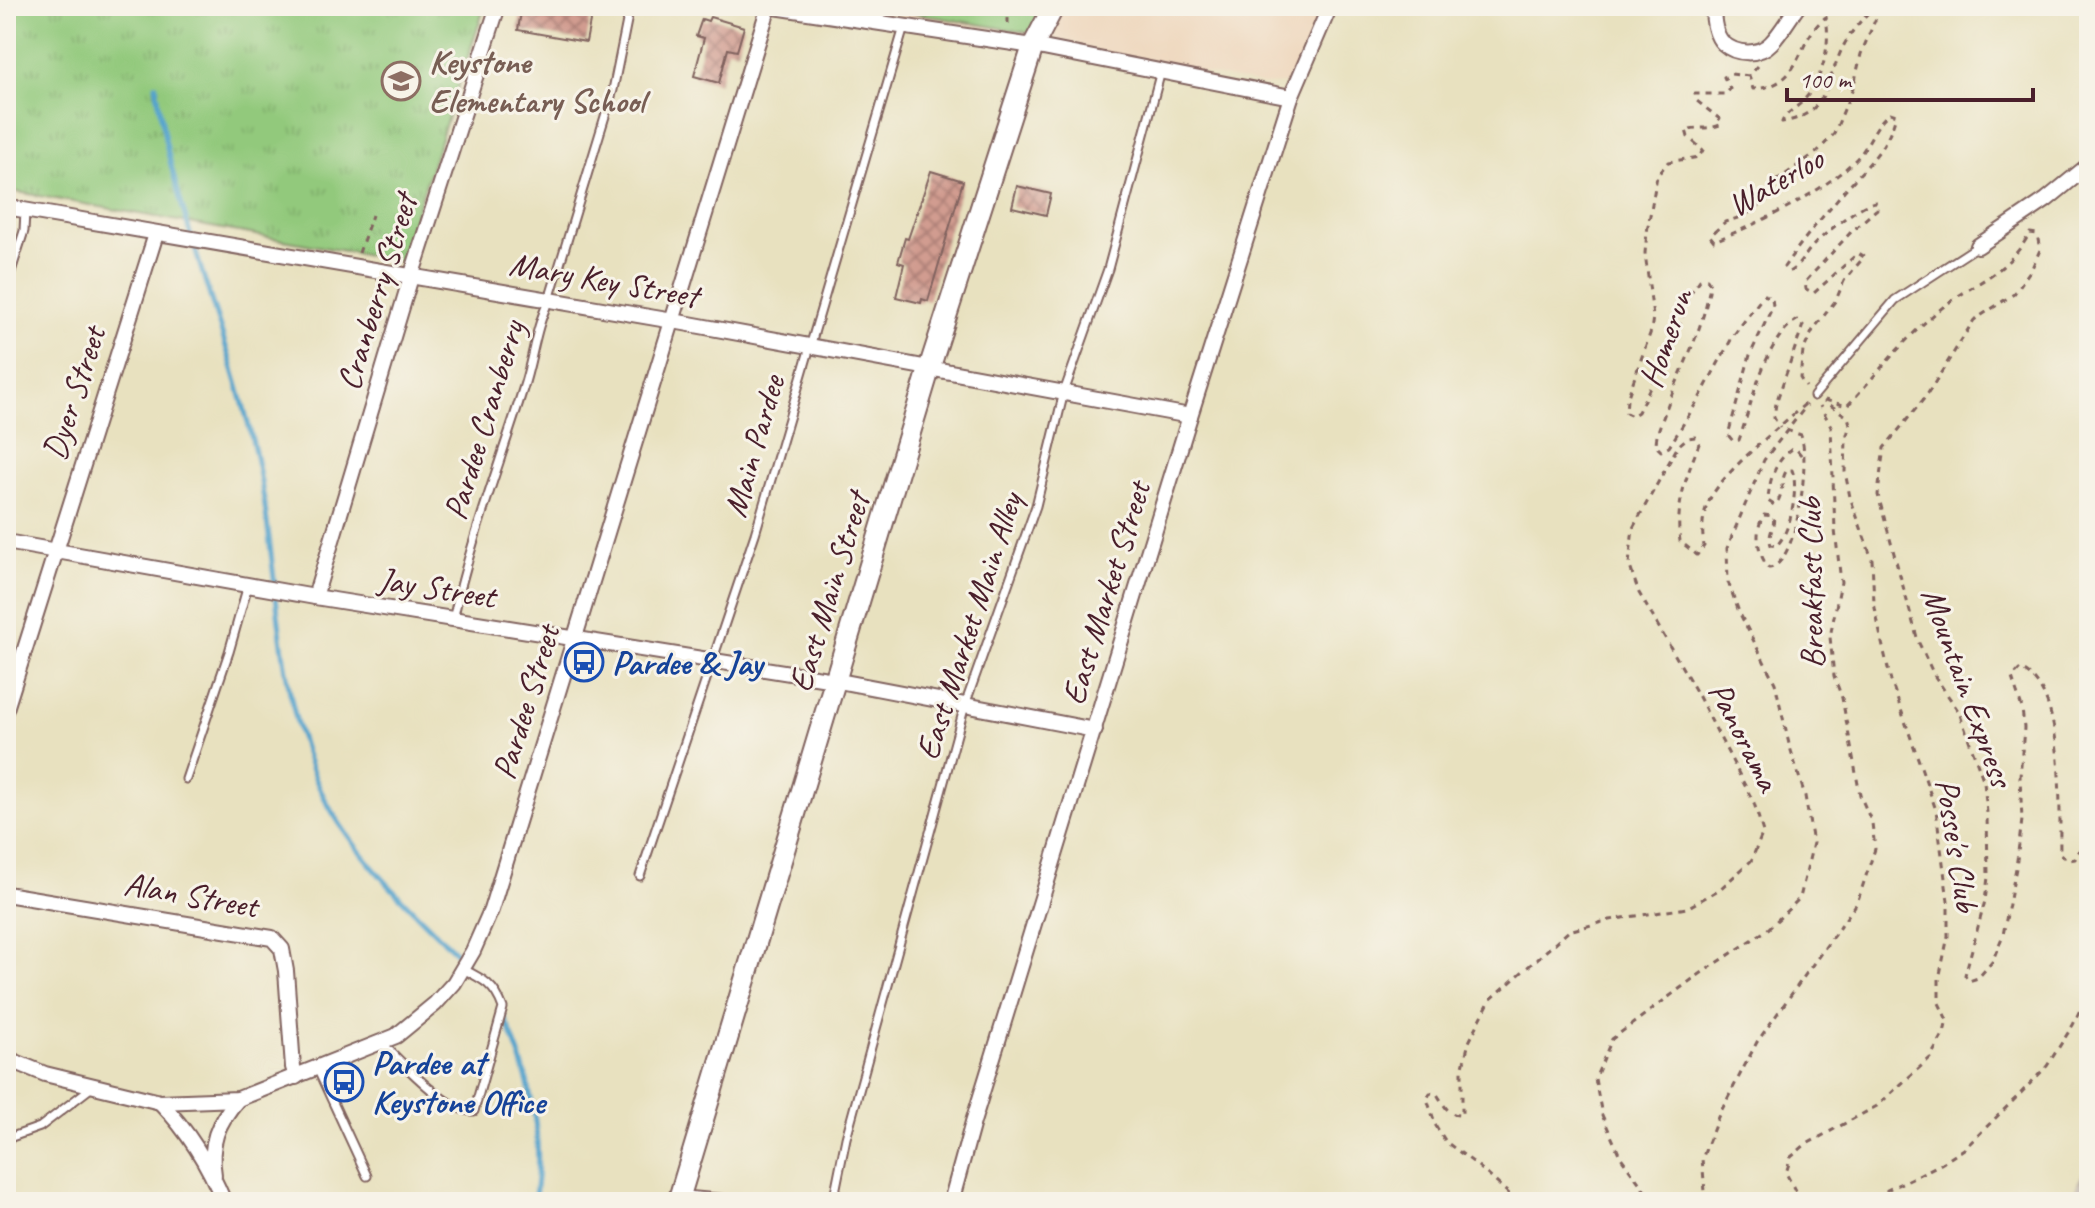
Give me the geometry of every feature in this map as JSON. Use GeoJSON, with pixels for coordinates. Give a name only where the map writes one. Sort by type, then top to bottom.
{"type":"FeatureCollection","features":[{"type":"Feature","properties":{"kind":"main road","name":"East Main Street"},"geometry":{"type":"LineString","coordinates":[[679,1200],[930,366],[1033,46],[1054,6]]}},
{"type":"Feature","properties":{"kind":"street","name":"Cranberry Street"},"geometry":{"type":"LineString","coordinates":[[315,597],[411,277],[498,6]]}},
{"type":"Feature","properties":{"kind":"street"},"geometry":{"type":"LineString","coordinates":[[768,6],[1033,46],[1291,97]]}},
{"type":"Feature","properties":{"kind":"street","name":"Pardee Street"},"geometry":{"type":"LineString","coordinates":[[160,1102],[238,1099],[396,1036],[435,1004],[463,969],[491,910],[768,6]]}},
{"type":"Feature","properties":{"kind":"street","name":"East Market Street"},"geometry":{"type":"LineString","coordinates":[[951,1202],[1190,416],[1291,97],[1330,6]]}},
{"type":"Feature","properties":{"kind":"street"},"geometry":{"type":"LineString","coordinates":[[1713,6],[1713,23],[1723,43],[1742,52],[1758,52],[1771,44],[1798,6]]}},
{"type":"Feature","properties":{"kind":"street"},"geometry":{"type":"LineString","coordinates":[[1978,246],[2046,200],[2089,165]]}},
{"type":"Feature","properties":{"kind":"street","name":"Mary Key Street"},"geometry":{"type":"LineString","coordinates":[[6,207],[930,366],[1190,416]]}},
{"type":"Feature","properties":{"kind":"street","name":"Dyer Street"},"geometry":{"type":"LineString","coordinates":[[6,709],[156,234]]}},
{"type":"Feature","properties":{"kind":"street","name":"Jay Street"},"geometry":{"type":"LineString","coordinates":[[6,542],[315,597],[834,680],[1095,730]]}},
{"type":"Feature","properties":{"kind":"street","name":"Alan Street"},"geometry":{"type":"LineString","coordinates":[[6,894],[272,938],[282,949],[286,971],[296,1077]]}},
{"type":"Feature","properties":{"kind":"street"},"geometry":{"type":"LineString","coordinates":[[6,1058],[45,1074],[160,1102],[183,1126],[214,1178],[224,1202]]}},
{"type":"Feature","properties":{"kind":"street"},"geometry":{"type":"LineString","coordinates":[[214,1178],[213,1137],[222,1118],[238,1099]]}},
{"type":"Feature","properties":{"kind":"street"},"geometry":{"type":"LineString","coordinates":[[679,1200],[723,1202]]}},
{"type":"Feature","properties":{"kind":"lane","name":"Pardee Cranberry"},"geometry":{"type":"LineString","coordinates":[[453,620],[464,568],[525,384],[539,321],[549,300],[613,90],[630,6]]}},
{"type":"Feature","properties":{"kind":"lane","name":"Main Pardee"},"geometry":{"type":"LineString","coordinates":[[640,876],[755,534],[904,27]]}},
{"type":"Feature","properties":{"kind":"lane","name":"East Market Main Alley"},"geometry":{"type":"LineString","coordinates":[[833,1202],[850,1123],[965,705],[1036,506],[1064,392],[1108,269],[1161,70]]}},
{"type":"Feature","properties":{"kind":"lane"},"geometry":{"type":"LineString","coordinates":[[6,287],[24,231],[25,211]]}},
{"type":"Feature","properties":{"kind":"lane"},"geometry":{"type":"LineString","coordinates":[[1814,396],[1895,300],[1978,246]]}},
{"type":"Feature","properties":{"kind":"lane"},"geometry":{"type":"LineString","coordinates":[[186,779],[248,585]]}},
{"type":"Feature","properties":{"kind":"lane"},"geometry":{"type":"LineString","coordinates":[[381,1042],[444,1100],[465,1112],[474,1111],[503,1008],[498,993],[489,982],[463,969]]}},
{"type":"Feature","properties":{"kind":"lane"},"geometry":{"type":"LineString","coordinates":[[317,1068],[367,1176]]}},
{"type":"Feature","properties":{"kind":"lane"},"geometry":{"type":"LineString","coordinates":[[6,1139],[40,1127],[95,1085]]}},
{"type":"Feature","properties":{"kind":"path","name":"Waterloo"},"geometry":{"type":"LineString","coordinates":[[1749,76],[1753,89],[1770,88],[1795,69],[1815,26],[1826,17],[1829,34],[1818,82],[1802,103],[1784,116],[1782,122],[1797,120],[1822,98],[1835,71],[1840,51],[1860,20],[1872,9],[1878,13],[1834,134],[1817,152],[1776,181],[1767,200],[1744,216],[1725,222],[1710,236],[1714,241],[1788,207],[1849,166],[1860,155],[1882,118],[1890,113],[1896,115],[1869,168],[1840,196],[1784,267],[1789,272],[1798,267],[1811,247],[1869,201],[1877,202],[1877,209],[1805,282],[1806,289],[1814,293],[1858,253],[1864,257],[1844,281],[1836,300],[1813,330],[1803,351],[1800,378],[1814,396]]}},
{"type":"Feature","properties":{"kind":"path"},"geometry":{"type":"LineString","coordinates":[[1749,76],[1761,64],[1758,52]]}},
{"type":"Feature","properties":{"kind":"path","name":"Homerun"},"geometry":{"type":"LineString","coordinates":[[1749,76],[1731,74],[1724,77],[1730,89],[1726,94],[1695,94],[1697,101],[1721,120],[1720,125],[1705,130],[1694,127],[1686,130],[1688,137],[1703,150],[1699,157],[1668,162],[1657,176],[1645,253],[1653,317],[1627,399],[1626,413],[1632,416],[1638,412],[1678,330],[1689,295],[1700,280],[1707,279],[1710,284],[1705,317],[1671,392],[1656,434],[1656,446],[1661,451],[1669,447],[1733,336],[1764,295],[1772,298],[1773,306],[1750,355],[1728,435],[1733,441],[1739,440],[1770,353],[1788,325],[1797,320],[1803,325],[1776,403],[1774,418],[1780,427]]}},
{"type":"Feature","properties":{"kind":"path"},"geometry":{"type":"LineString","coordinates":[[354,268],[372,215]]}},
{"type":"Feature","properties":{"kind":"path","name":"Mountain Express"},"geometry":{"type":"LineString","coordinates":[[1814,396],[1847,406],[1938,311],[1986,281],[2012,259],[2030,233],[2037,234],[2040,250],[2014,294],[1974,320],[1927,395],[1884,448],[1878,495],[1918,641],[1934,675],[1959,712],[1984,782],[1988,877],[1985,901],[1965,975],[1969,981],[1978,978],[1992,962],[2003,935],[2016,868],[2022,820],[2020,777],[2024,728],[2022,708],[2012,678],[2020,669],[2030,673],[2043,695],[2056,735],[2060,854],[2068,860],[2075,859],[2089,833]]}},
{"type":"Feature","properties":{"kind":"path","name":"Panorama"},"geometry":{"type":"LineString","coordinates":[[1518,1202],[1446,1142],[1436,1126],[1427,1099],[1430,1093],[1437,1094],[1446,1109],[1455,1115],[1462,1115],[1465,1056],[1490,1000],[1569,931],[1610,920],[1687,908],[1720,889],[1751,861],[1763,832],[1754,803],[1697,693],[1639,593],[1629,564],[1633,528],[1678,446],[1687,438],[1695,437],[1699,444],[1684,483],[1678,523],[1680,541],[1697,555],[1704,546],[1702,534],[1706,506],[1752,450],[1814,396]]}},
{"type":"Feature","properties":{"kind":"path","name":"Breakfast Club"},"geometry":{"type":"LineString","coordinates":[[1653,1202],[1620,1156],[1602,1115],[1595,1079],[1612,1039],[1694,978],[1767,930],[1800,898],[1813,843],[1805,796],[1775,683],[1739,612],[1728,582],[1727,548],[1764,460],[1814,396],[1831,426],[1835,530],[1841,582],[1830,637],[1834,676],[1845,712],[1860,795],[1872,823],[1875,849],[1857,903],[1757,1042],[1718,1117],[1702,1159],[1706,1202]]}},
{"type":"Feature","properties":{"kind":"path","name":"Posse's Club"},"geometry":{"type":"LineString","coordinates":[[1801,1202],[1786,1173],[1791,1157],[1805,1145],[1877,1106],[1930,1058],[1944,1033],[1947,1020],[1939,1003],[1939,979],[1948,936],[1944,861],[1936,810],[1891,681],[1874,603],[1872,559],[1850,497],[1845,472],[1848,417],[1814,396]]}},
{"type":"Feature","properties":{"kind":"path"},"geometry":{"type":"LineString","coordinates":[[1786,430],[1801,435],[1805,445],[1805,460],[1802,494],[1793,532],[1779,564],[1769,568],[1759,550],[1761,520],[1764,515],[1773,516],[1775,522],[1769,539],[1771,545],[1776,546],[1787,531],[1795,481],[1792,470],[1787,470],[1779,500],[1774,505],[1768,501],[1771,478],[1778,462],[1792,449],[1797,450],[1805,460]]}},
{"type":"Feature","properties":{"kind":"path"},"geometry":{"type":"LineString","coordinates":[[2089,663],[2080,666],[2089,701]]}},
{"type":"Feature","properties":{"kind":"path"},"geometry":{"type":"LineString","coordinates":[[1881,1202],[1887,1190],[1941,1164],[1964,1149],[2018,1096],[2047,1066],[2073,1025],[2089,990]]}},
{"type":"Feature","properties":{"kind":"shaded area"},"geometry":{"type":"Polygon","coordinates":[[[837,6],[1322,6],[1289,84],[1263,85],[1085,48],[1075,43],[837,6]]]}},
{"type":"Feature","properties":{"kind":"shaded area"},"geometry":{"type":"Polygon","coordinates":[[[2089,1168],[2089,1202],[2069,1202],[2082,1173],[2089,1168]]]}},
{"type":"Feature","properties":{"kind":"green space"},"geometry":{"type":"Polygon","coordinates":[[[6,6],[485,6],[400,261],[6,190],[6,6]]]}},
{"type":"Feature","properties":{"kind":"green space"},"geometry":{"type":"Polygon","coordinates":[[[871,6],[1043,6],[1029,33],[871,6]]]}},
{"type":"Feature","properties":{"kind":"building"},"geometry":{"type":"Polygon","coordinates":[[[522,6],[593,6],[586,42],[518,30],[522,6]]]}},
{"type":"Feature","properties":{"kind":"building"},"geometry":{"type":"Polygon","coordinates":[[[710,17],[744,27],[737,51],[728,49],[719,83],[694,76],[704,38],[696,36],[702,19],[708,21],[710,17]]]}},
{"type":"Feature","properties":{"kind":"building"},"geometry":{"type":"Polygon","coordinates":[[[931,171],[963,181],[928,301],[922,299],[921,303],[896,297],[904,264],[898,262],[931,171]]]}},
{"type":"Feature","properties":{"kind":"building"},"geometry":{"type":"Polygon","coordinates":[[[1017,186],[1051,194],[1046,215],[1012,207],[1017,186]]]}},
{"type":"Feature","properties":{"kind":"waterway"},"geometry":{"type":"LineString","coordinates":[[156,85],[179,197],[250,431],[266,510],[285,666],[303,743],[316,780],[344,830],[362,854],[423,921],[465,961]]}},
{"type":"Feature","properties":{"kind":"waterway"},"geometry":{"type":"LineString","coordinates":[[502,1013],[520,1058],[533,1106],[538,1154],[534,1202]]}},
{"type":"Feature","properties":{"kind":"place","name":"Keystone Elementary School"},"geometry":{"type":"Point","coordinates":[401,81]}},
{"type":"Feature","properties":{"kind":"place","name":"Pardee & Jay"},"geometry":{"type":"Point","coordinates":[584,662]}},
{"type":"Feature","properties":{"kind":"place","name":"Pardee at Keystone Office"},"geometry":{"type":"Point","coordinates":[344,1082]}}]}
